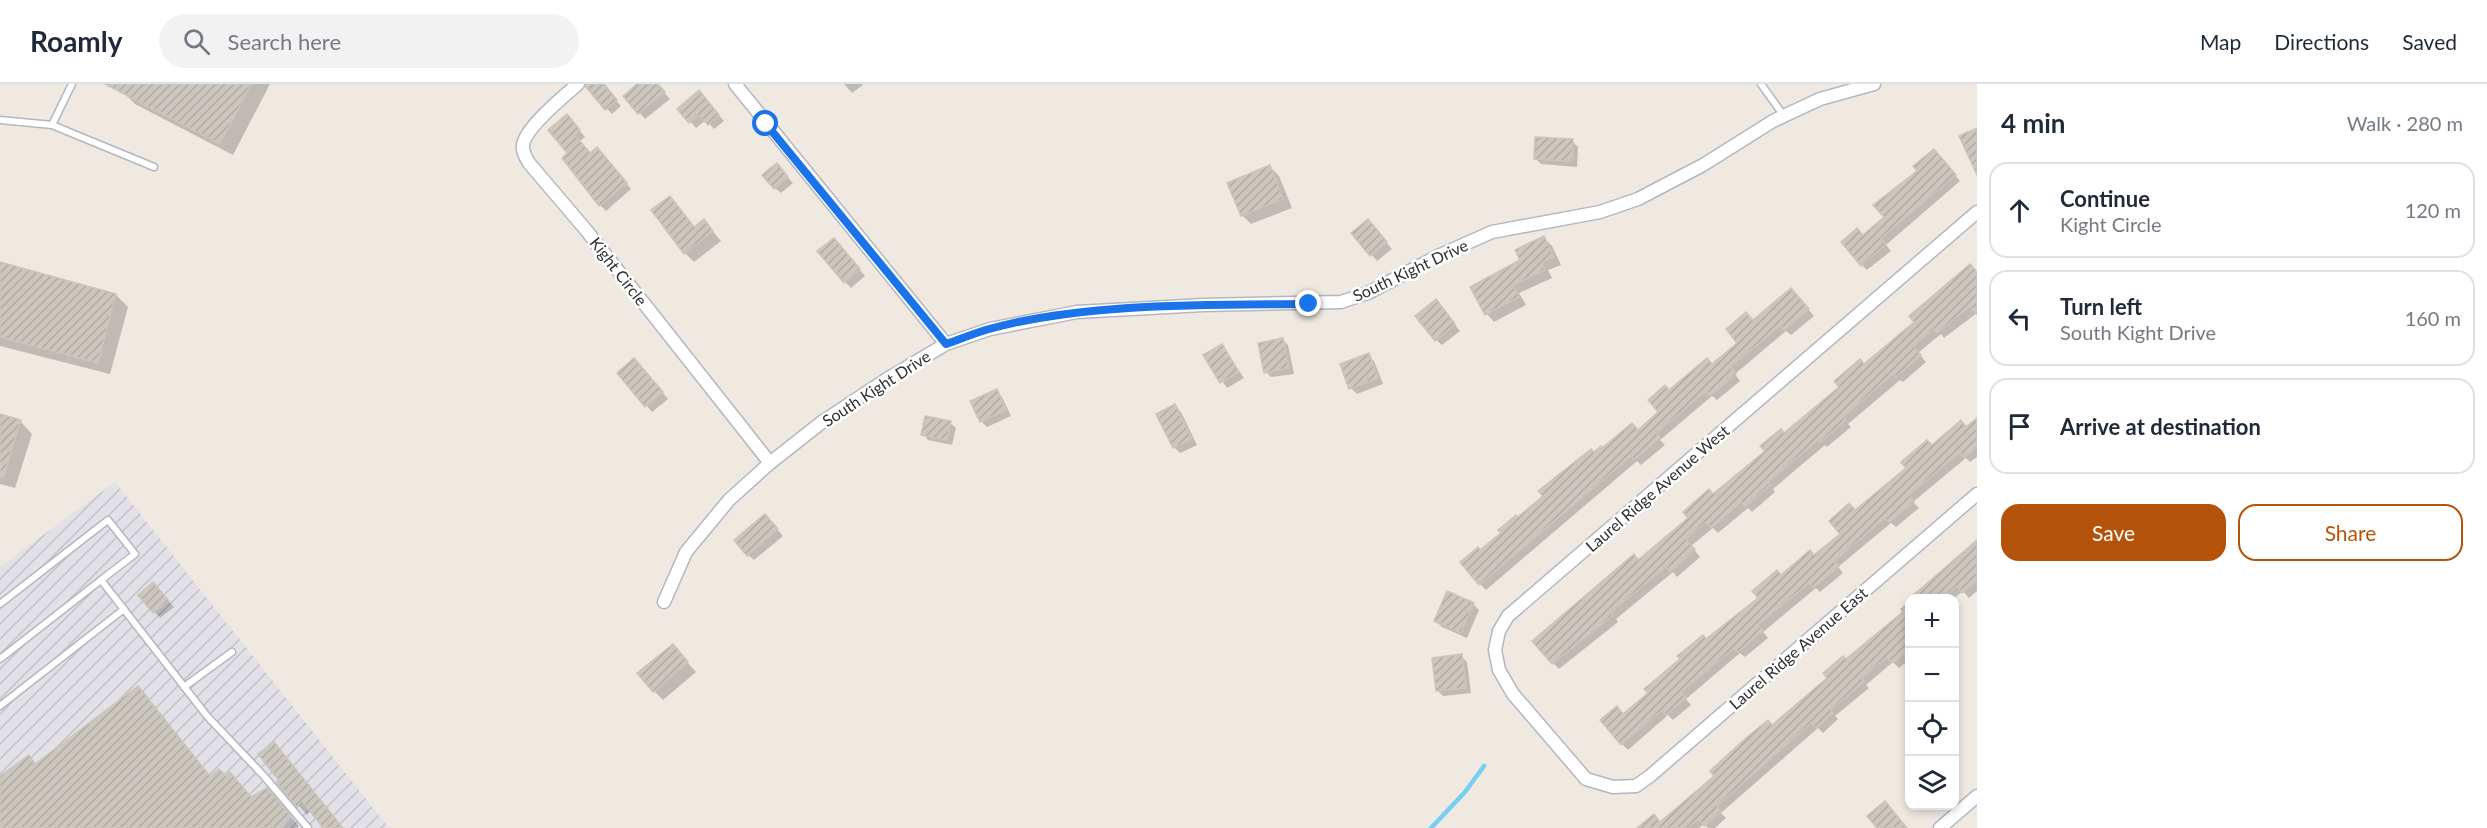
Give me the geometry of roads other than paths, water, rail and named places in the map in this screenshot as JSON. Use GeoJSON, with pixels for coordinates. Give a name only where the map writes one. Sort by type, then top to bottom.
{"type":"FeatureCollection","features":[{"type":"Feature","properties":{"kind":"street","name":"Kight Circle"},"geometry":{"type":"LineString","coordinates":[[578,84],[530,131],[523,143],[523,151],[529,163],[586,230],[770,463]]}},
{"type":"Feature","properties":{"kind":"street"},"geometry":{"type":"LineString","coordinates":[[735,84],[946,344]]}},
{"type":"Feature","properties":{"kind":"street","name":"South Kight Drive"},"geometry":{"type":"LineString","coordinates":[[664,602],[686,552],[729,500],[770,463],[822,422],[946,344],[990,329],[1077,312],[1203,305],[1341,302],[1368,293],[1440,255],[1492,232],[1600,212],[1638,199],[1703,165],[1784,116],[1820,99],[1874,84]]}},
{"type":"Feature","properties":{"kind":"street","name":"Laurel Ridge Avenue West"},"geometry":{"type":"LineString","coordinates":[[1613,787],[1586,779],[1513,694],[1499,670],[1495,650],[1499,631],[1508,616],[1977,212]]}},
{"type":"Feature","properties":{"kind":"street","name":"Laurel Ridge Avenue East"},"geometry":{"type":"LineString","coordinates":[[1613,787],[1636,786],[1650,776],[1977,494]]}},
{"type":"Feature","properties":{"kind":"street"},"geometry":{"type":"LineString","coordinates":[[1940,828],[1977,796]]}},
{"type":"Feature","properties":{"kind":"lane"},"geometry":{"type":"LineString","coordinates":[[52,125],[72,84]]}},
{"type":"Feature","properties":{"kind":"lane"},"geometry":{"type":"LineString","coordinates":[[1761,84],[1784,116]]}},
{"type":"Feature","properties":{"kind":"lane"},"geometry":{"type":"LineString","coordinates":[[0,120],[52,125],[154,167]]}},
{"type":"Feature","properties":{"kind":"lane"},"geometry":{"type":"LineString","coordinates":[[0,604],[108,520],[135,554],[0,659]]}},
{"type":"Feature","properties":{"kind":"lane"},"geometry":{"type":"LineString","coordinates":[[101,580],[207,716],[308,828]]}},
{"type":"Feature","properties":{"kind":"lane"},"geometry":{"type":"LineString","coordinates":[[0,706],[124,609]]}},
{"type":"Feature","properties":{"kind":"lane"},"geometry":{"type":"LineString","coordinates":[[184,687],[232,652]]}},
{"type":"Feature","properties":{"kind":"waterway"},"geometry":{"type":"LineString","coordinates":[[1431,828],[1465,792],[1484,766]]}}]}
